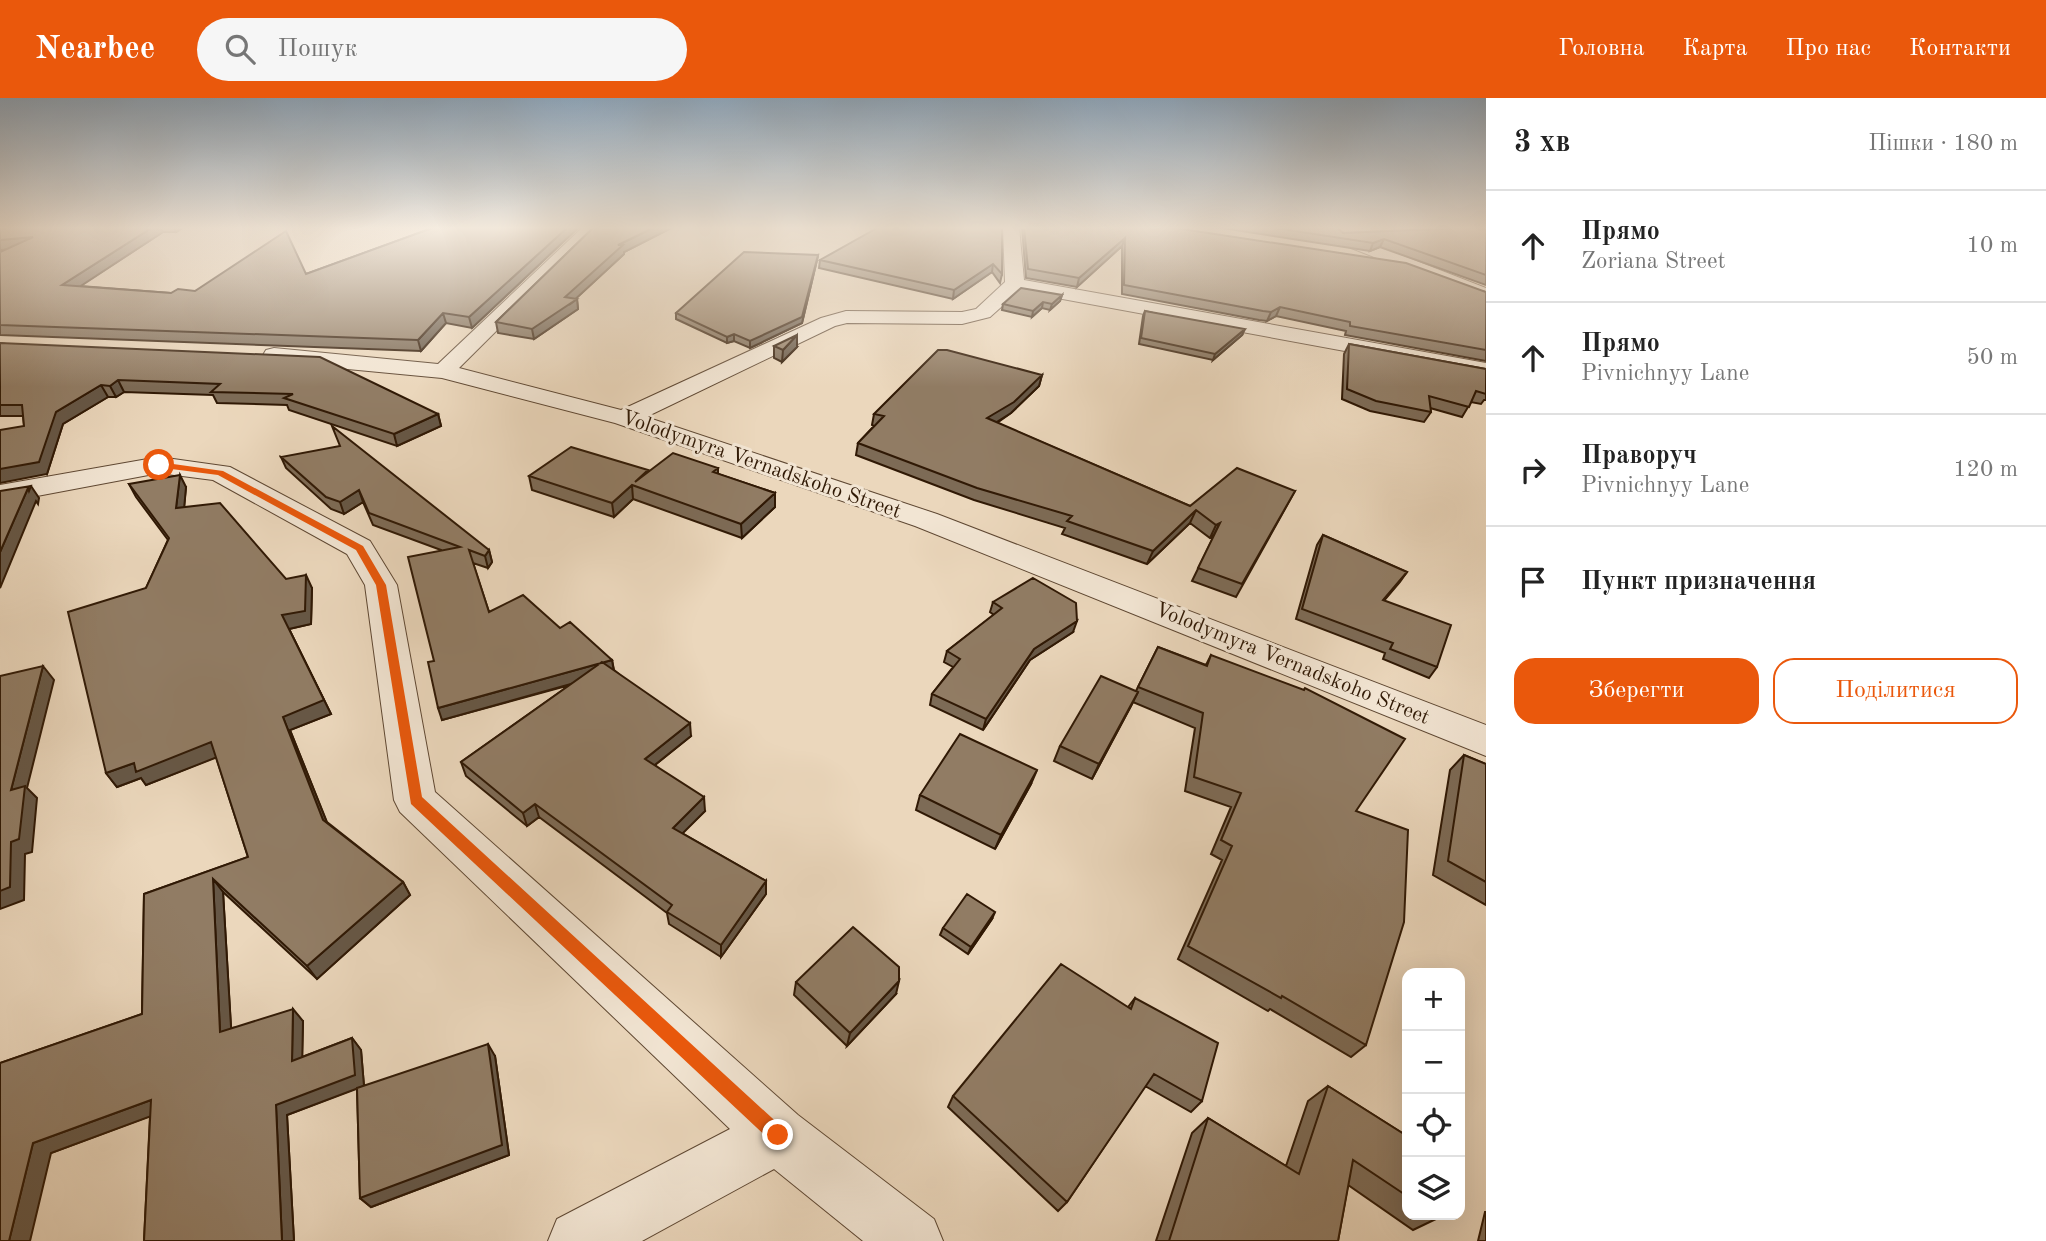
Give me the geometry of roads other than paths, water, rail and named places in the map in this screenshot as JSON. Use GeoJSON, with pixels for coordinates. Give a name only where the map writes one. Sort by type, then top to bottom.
{"type":"FeatureCollection","features":[{"type":"Feature","properties":{"kind":"street"},"geometry":{"type":"LineString","coordinates":[[443,371],[538,280]]}},
{"type":"Feature","properties":{"kind":"street"},"geometry":{"type":"LineString","coordinates":[[1446,280],[1486,295]]}},
{"type":"Feature","properties":{"kind":"street"},"geometry":{"type":"LineString","coordinates":[[1015,284],[1486,370]]}},
{"type":"Feature","properties":{"kind":"street"},"geometry":{"type":"LineString","coordinates":[[624,418],[828,321],[846,317],[962,317],[983,313],[1015,284]]}},
{"type":"Feature","properties":{"kind":"street","name":"Volodymyra Vernadskoho Street"},"geometry":{"type":"LineString","coordinates":[[243,354],[311,357],[443,371],[624,418],[926,520],[1486,741]]}},
{"type":"Feature","properties":{"kind":"street"},"geometry":{"type":"LineString","coordinates":[[0,494],[159,465],[220,472],[359,548],[381,585],[415,800],[778,1135],[912,1241]]}},
{"type":"Feature","properties":{"kind":"street"},"geometry":{"type":"LineString","coordinates":[[579,1241],[778,1135]]}}]}
